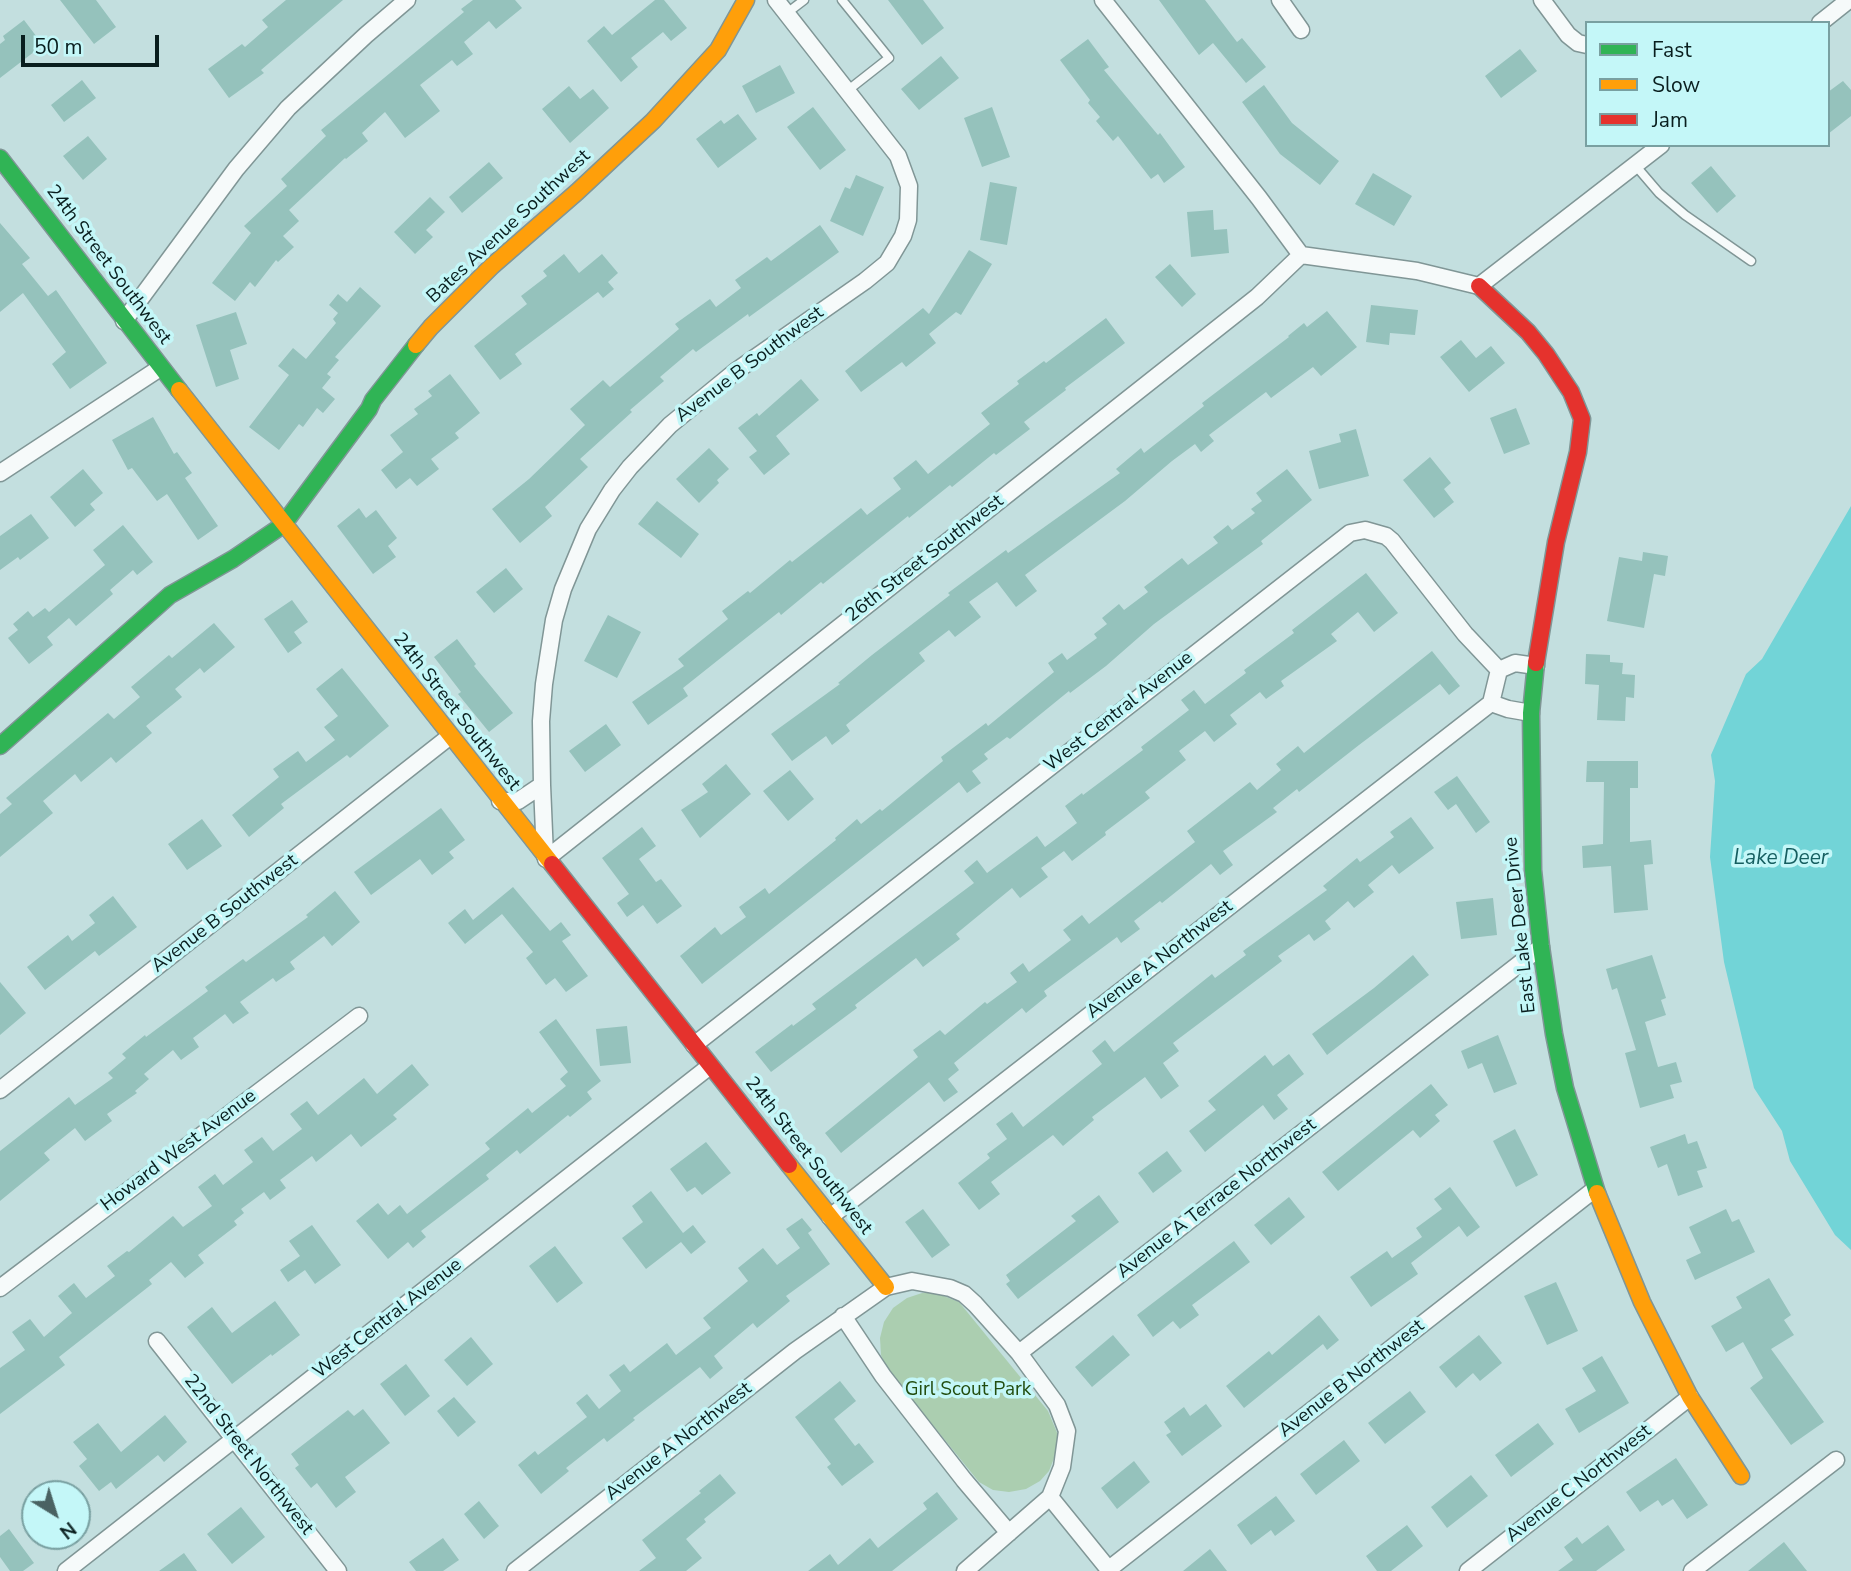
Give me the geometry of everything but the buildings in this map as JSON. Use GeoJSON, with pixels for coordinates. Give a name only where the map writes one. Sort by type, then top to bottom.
{"type":"FeatureCollection","features":[{"type":"Feature","properties":{"kind":"street"},"geometry":{"type":"LineString","coordinates":[[124,321],[236,169],[288,108],[366,34],[407,0]]}},
{"type":"Feature","properties":{"kind":"street","name":"Bates Avenue Southwest"},"geometry":{"type":"LineString","coordinates":[[0,746],[170,594],[233,559],[283,525],[373,400],[432,327],[492,266],[653,121],[718,50],[746,0]]}},
{"type":"Feature","properties":{"kind":"street"},"geometry":{"type":"LineString","coordinates":[[776,0],[847,91]]}},
{"type":"Feature","properties":{"kind":"street"},"geometry":{"type":"LineString","coordinates":[[1103,0],[1301,255],[1417,271],[1479,286],[1658,147]]}},
{"type":"Feature","properties":{"kind":"street"},"geometry":{"type":"LineString","coordinates":[[1280,0],[1301,30]]}},
{"type":"Feature","properties":{"kind":"street"},"geometry":{"type":"LineString","coordinates":[[1542,0],[1568,35],[1585,45]]}},
{"type":"Feature","properties":{"kind":"street"},"geometry":{"type":"LineString","coordinates":[[1822,21],[1849,0]]}},
{"type":"Feature","properties":{"kind":"street","name":"Avenue B Southwest"},"geometry":{"type":"LineString","coordinates":[[545,859],[541,721],[544,684],[554,620],[563,589],[589,529],[612,490],[649,445],[703,396],[865,281],[887,263],[898,246],[908,220],[910,199],[904,168],[898,156],[847,91]]}},
{"type":"Feature","properties":{"kind":"street","name":"24th Street Southwest"},"geometry":{"type":"LineString","coordinates":[[0,158],[160,368],[449,737],[886,1287]]}},
{"type":"Feature","properties":{"kind":"street","name":"26th Street Southwest"},"geometry":{"type":"LineString","coordinates":[[545,859],[1257,297],[1301,255]]}},
{"type":"Feature","properties":{"kind":"street","name":"East Lake Deer Drive"},"geometry":{"type":"LineString","coordinates":[[1479,286],[1528,332],[1546,354],[1571,392],[1582,419],[1578,452],[1556,542],[1531,713],[1532,839],[1541,947],[1565,1088],[1595,1189],[1642,1302],[1690,1397],[1741,1476]]}},
{"type":"Feature","properties":{"kind":"street"},"geometry":{"type":"LineString","coordinates":[[0,473],[160,368]]}},
{"type":"Feature","properties":{"kind":"street","name":"West Central Avenue"},"geometry":{"type":"LineString","coordinates":[[694,1045],[1350,533],[1365,530],[1386,536],[1392,541],[1465,634],[1499,670]]}},
{"type":"Feature","properties":{"kind":"street"},"geometry":{"type":"LineString","coordinates":[[1531,713],[1491,703],[1499,670],[1515,663],[1536,666]]}},
{"type":"Feature","properties":{"kind":"street","name":"Avenue A Northwest"},"geometry":{"type":"LineString","coordinates":[[830,1217],[1491,703]]}},
{"type":"Feature","properties":{"kind":"street","name":"Avenue B Southwest"},"geometry":{"type":"LineString","coordinates":[[0,1090],[449,737]]}},
{"type":"Feature","properties":{"kind":"street"},"geometry":{"type":"LineString","coordinates":[[500,801],[517,801],[542,785]]}},
{"type":"Feature","properties":{"kind":"street","name":"Avenue A Terrace Northwest"},"geometry":{"type":"LineString","coordinates":[[1019,1353],[1541,947]]}},
{"type":"Feature","properties":{"kind":"street","name":"Howard West Avenue"},"geometry":{"type":"LineString","coordinates":[[0,1288],[61,1239],[359,1016]]}},
{"type":"Feature","properties":{"kind":"street","name":"West Central Avenue"},"geometry":{"type":"LineString","coordinates":[[66,1571],[710,1066]]}},
{"type":"Feature","properties":{"kind":"street","name":"Avenue B Northwest"},"geometry":{"type":"LineString","coordinates":[[1110,1570],[1595,1189]]}},
{"type":"Feature","properties":{"kind":"street"},"geometry":{"type":"LineString","coordinates":[[886,1287],[912,1281],[950,1288],[964,1294],[1019,1353],[1057,1405],[1067,1431],[1062,1467],[1050,1497],[965,1571]]}},
{"type":"Feature","properties":{"kind":"street","name":"Avenue A Northwest"},"geometry":{"type":"LineString","coordinates":[[515,1571],[796,1350],[886,1287]]}},
{"type":"Feature","properties":{"kind":"street"},"geometry":{"type":"LineString","coordinates":[[844,1316],[883,1376],[1009,1533]]}},
{"type":"Feature","properties":{"kind":"street","name":"22nd Street Northwest"},"geometry":{"type":"LineString","coordinates":[[157,1341],[338,1571]]}},
{"type":"Feature","properties":{"kind":"street","name":"Avenue C Northwest"},"geometry":{"type":"LineString","coordinates":[[1468,1571],[1690,1397]]}},
{"type":"Feature","properties":{"kind":"street"},"geometry":{"type":"LineString","coordinates":[[1692,1571],[1836,1460]]}},
{"type":"Feature","properties":{"kind":"street"},"geometry":{"type":"LineString","coordinates":[[1050,1497],[1110,1570]]}},
{"type":"Feature","properties":{"kind":"lane"},"geometry":{"type":"LineString","coordinates":[[787,13],[804,0]]}},
{"type":"Feature","properties":{"kind":"lane"},"geometry":{"type":"LineString","coordinates":[[842,0],[890,58],[847,91]]}},
{"type":"Feature","properties":{"kind":"lane"},"geometry":{"type":"LineString","coordinates":[[1635,165],[1668,200],[1751,261]]}},
{"type":"Feature","properties":{"kind":"green space","name":"Girl Scout Park"},"geometry":{"type":"Polygon","coordinates":[[[922,1293],[936,1293],[959,1302],[1048,1411],[1058,1435],[1058,1448],[1049,1471],[1040,1481],[1026,1489],[1009,1492],[993,1490],[979,1482],[888,1370],[881,1355],[880,1338],[884,1322],[893,1308],[907,1298],[922,1293]]]}},
{"type":"Feature","properties":{"kind":"water","name":"Lake Deer"},"geometry":{"type":"Polygon","coordinates":[[[1851,506],[1851,1250],[1835,1235],[1790,1161],[1782,1131],[1754,1088],[1724,962],[1710,857],[1715,781],[1711,755],[1746,674],[1762,659],[1851,506]]]}},
{"type":"Feature","properties":{"kind":"traffic: fast"},"geometry":{"type":"LineString","coordinates":[[0,158],[179,390]]}},
{"type":"Feature","properties":{"kind":"traffic: fast"},"geometry":{"type":"LineString","coordinates":[[0,746],[170,595],[233,559],[283,525],[416,345]]}},
{"type":"Feature","properties":{"kind":"traffic: fast"},"geometry":{"type":"LineString","coordinates":[[1536,663],[1531,713],[1533,870],[1541,947],[1565,1088],[1597,1193]]}},
{"type":"Feature","properties":{"kind":"traffic: slow"},"geometry":{"type":"LineString","coordinates":[[416,345],[492,266],[653,121],[718,50],[746,0]]}},
{"type":"Feature","properties":{"kind":"traffic: slow"},"geometry":{"type":"LineString","coordinates":[[179,390],[552,864]]}},
{"type":"Feature","properties":{"kind":"traffic: slow"},"geometry":{"type":"LineString","coordinates":[[789,1165],[886,1287]]}},
{"type":"Feature","properties":{"kind":"traffic: slow"},"geometry":{"type":"LineString","coordinates":[[1597,1193],[1642,1302],[1690,1397],[1741,1476]]}},
{"type":"Feature","properties":{"kind":"traffic: jam"},"geometry":{"type":"LineString","coordinates":[[1479,286],[1528,332],[1546,354],[1571,392],[1582,419],[1578,452],[1556,542],[1536,663]]}},
{"type":"Feature","properties":{"kind":"traffic: jam"},"geometry":{"type":"LineString","coordinates":[[552,864],[789,1165]]}}]}
